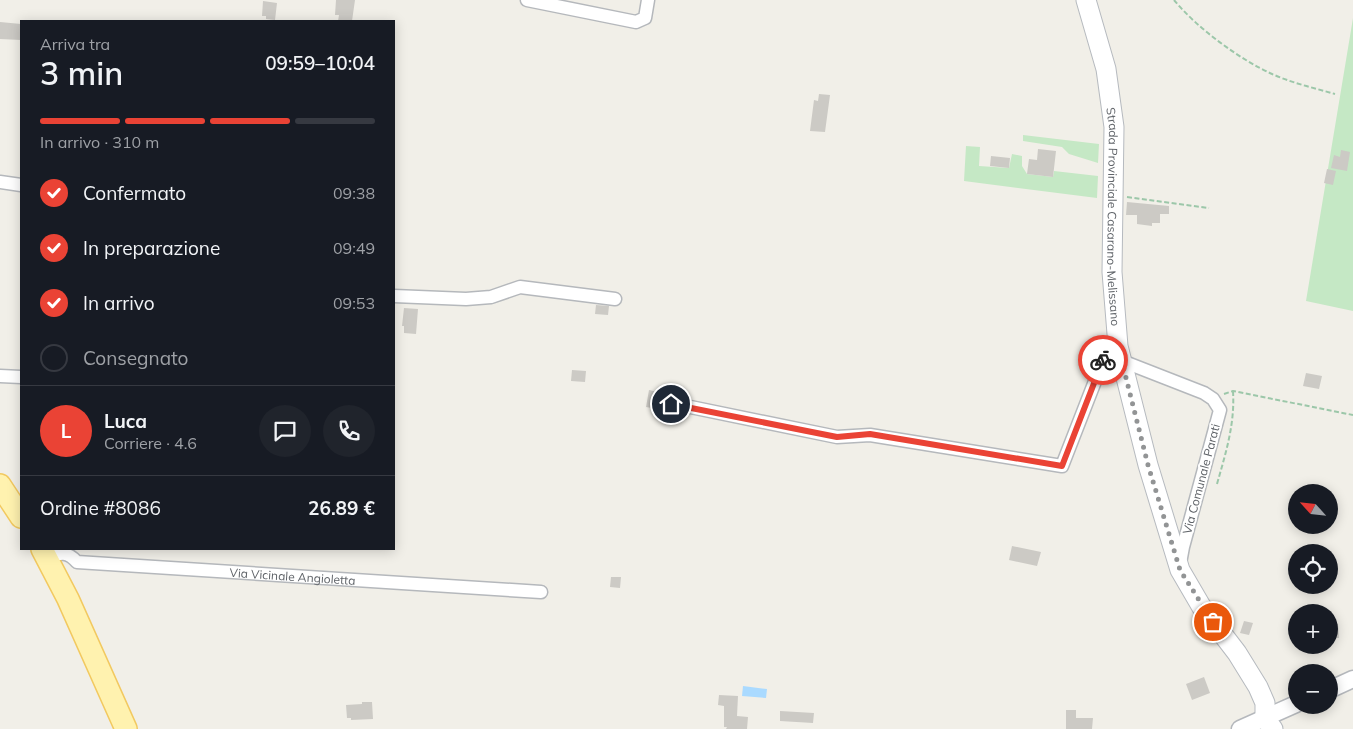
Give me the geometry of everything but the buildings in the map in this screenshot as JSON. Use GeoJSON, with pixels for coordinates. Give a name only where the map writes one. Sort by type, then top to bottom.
{"type":"FeatureCollection","features":[{"type":"Feature","properties":{"kind":"main road","name":"Strada Provinciale Casarano-Melissano"},"geometry":{"type":"LineString","coordinates":[[1086,0],[1107,78],[1114,127],[1115,195],[1112,272],[1120,354],[1148,465],[1180,570],[1201,606],[1237,653],[1250,677],[1258,687],[1265,703],[1267,725]]}},
{"type":"Feature","properties":{"kind":"main road"},"geometry":{"type":"LineString","coordinates":[[0,485],[20,516]]}},
{"type":"Feature","properties":{"kind":"main road"},"geometry":{"type":"LineString","coordinates":[[44,553],[126,729]]}},
{"type":"Feature","properties":{"kind":"street"},"geometry":{"type":"LineString","coordinates":[[528,0],[636,22],[645,18],[648,0]]}},
{"type":"Feature","properties":{"kind":"street"},"geometry":{"type":"LineString","coordinates":[[0,182],[20,185]]}},
{"type":"Feature","properties":{"kind":"street"},"geometry":{"type":"LineString","coordinates":[[395,296],[466,299],[491,297],[520,286],[615,299]]}},
{"type":"Feature","properties":{"kind":"street"},"geometry":{"type":"LineString","coordinates":[[671,404],[837,437],[870,434],[1062,466],[1106,353],[1120,354],[1213,399]]}},
{"type":"Feature","properties":{"kind":"street"},"geometry":{"type":"LineString","coordinates":[[0,376],[20,377]]}},
{"type":"Feature","properties":{"kind":"street","name":"Via Comunale Parati"},"geometry":{"type":"LineString","coordinates":[[1180,570],[1182,547],[1220,410],[1213,399]]}},
{"type":"Feature","properties":{"kind":"street","name":"Via Vicinale Angioletta"},"geometry":{"type":"LineString","coordinates":[[44,553],[62,552],[70,554],[77,562],[541,592]]}},
{"type":"Feature","properties":{"kind":"street"},"geometry":{"type":"LineString","coordinates":[[1338,686],[1353,679]]}},
{"type":"Feature","properties":{"kind":"street"},"geometry":{"type":"LineString","coordinates":[[1240,729],[1267,725],[1288,710]]}},
{"type":"Feature","properties":{"kind":"path"},"geometry":{"type":"LineString","coordinates":[[1174,0],[1189,16],[1248,62],[1273,75],[1335,94]]}},
{"type":"Feature","properties":{"kind":"path"},"geometry":{"type":"LineString","coordinates":[[1115,195],[1209,208]]}},
{"type":"Feature","properties":{"kind":"path"},"geometry":{"type":"LineString","coordinates":[[1213,399],[1233,390],[1353,415]]}},
{"type":"Feature","properties":{"kind":"path"},"geometry":{"type":"LineString","coordinates":[[1217,484],[1232,433],[1234,414],[1233,390]]}},
{"type":"Feature","properties":{"kind":"green space"},"geometry":{"type":"Polygon","coordinates":[[[1353,18],[1353,311],[1306,301],[1353,18]]]}},
{"type":"Feature","properties":{"kind":"green space"},"geometry":{"type":"Polygon","coordinates":[[[1023,135],[1099,144],[1098,163],[1069,154],[1062,147],[1023,141],[1023,135]]]}},
{"type":"Feature","properties":{"kind":"green space"},"geometry":{"type":"Polygon","coordinates":[[[966,146],[980,147],[979,166],[1009,168],[1012,154],[1022,156],[1022,166],[1027,174],[1053,177],[1054,171],[1098,176],[1097,198],[964,181],[966,146]]]}},
{"type":"Feature","properties":{"kind":"water"},"geometry":{"type":"Polygon","coordinates":[[[743,686],[767,689],[766,698],[742,696],[743,686]]]}},
{"type":"Feature","properties":{"kind":"way so far"},"geometry":{"type":"LineString","coordinates":[[1103,360],[1106,353],[1118,346],[1148,465],[1180,570],[1201,606],[1213,622]]}},
{"type":"Feature","properties":{"kind":"route"},"geometry":{"type":"LineString","coordinates":[[671,404],[837,437],[870,434],[1062,466],[1103,360]]}}]}
